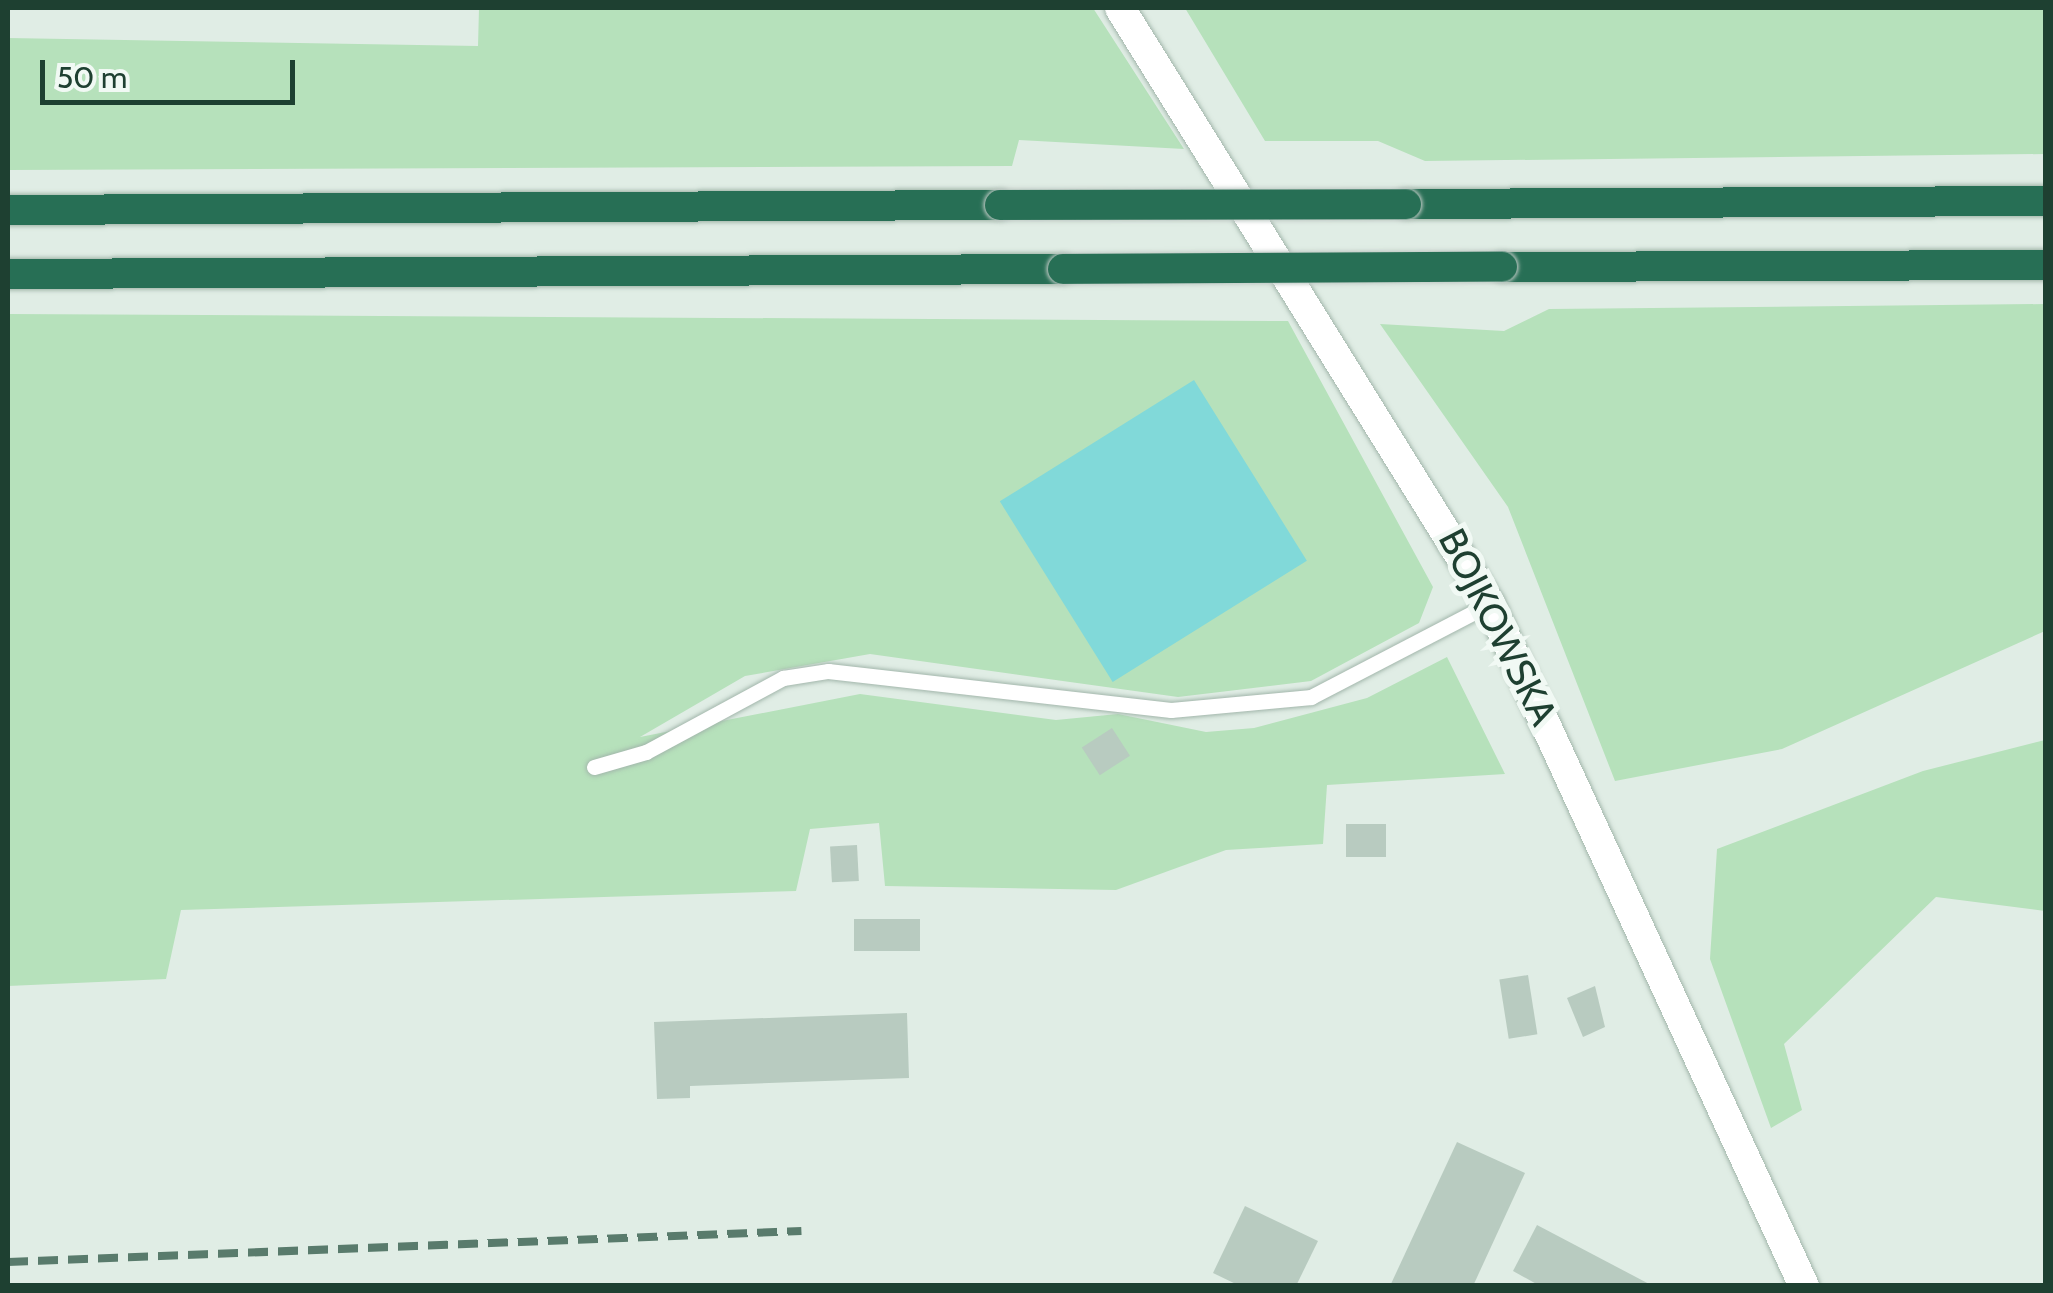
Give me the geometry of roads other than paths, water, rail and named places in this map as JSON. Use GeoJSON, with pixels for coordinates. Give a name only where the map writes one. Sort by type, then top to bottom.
{"type":"FeatureCollection","features":[{"type":"Feature","properties":{"kind":"highway"},"geometry":{"type":"LineString","coordinates":[[8,210],[2046,201]]}},
{"type":"Feature","properties":{"kind":"highway"},"geometry":{"type":"LineString","coordinates":[[8,274],[2046,266]]}},
{"type":"Feature","properties":{"kind":"street","name":"BOJKOWSKA"},"geometry":{"type":"LineString","coordinates":[[1120,8],[1490,604],[1804,1286]]}},
{"type":"Feature","properties":{"kind":"lane"},"geometry":{"type":"LineString","coordinates":[[594,767],[646,752],[783,678],[828,671],[1171,710],[1311,697],[1490,604]]}},
{"type":"Feature","properties":{"kind":"water"},"geometry":{"type":"Polygon","coordinates":[[[1194,380],[1307,561],[1113,682],[1000,501],[1194,380]]]}},
{"type":"Feature","properties":{"kind":"railway"},"geometry":{"type":"LineString","coordinates":[[8,1262],[801,1231]]}}]}
